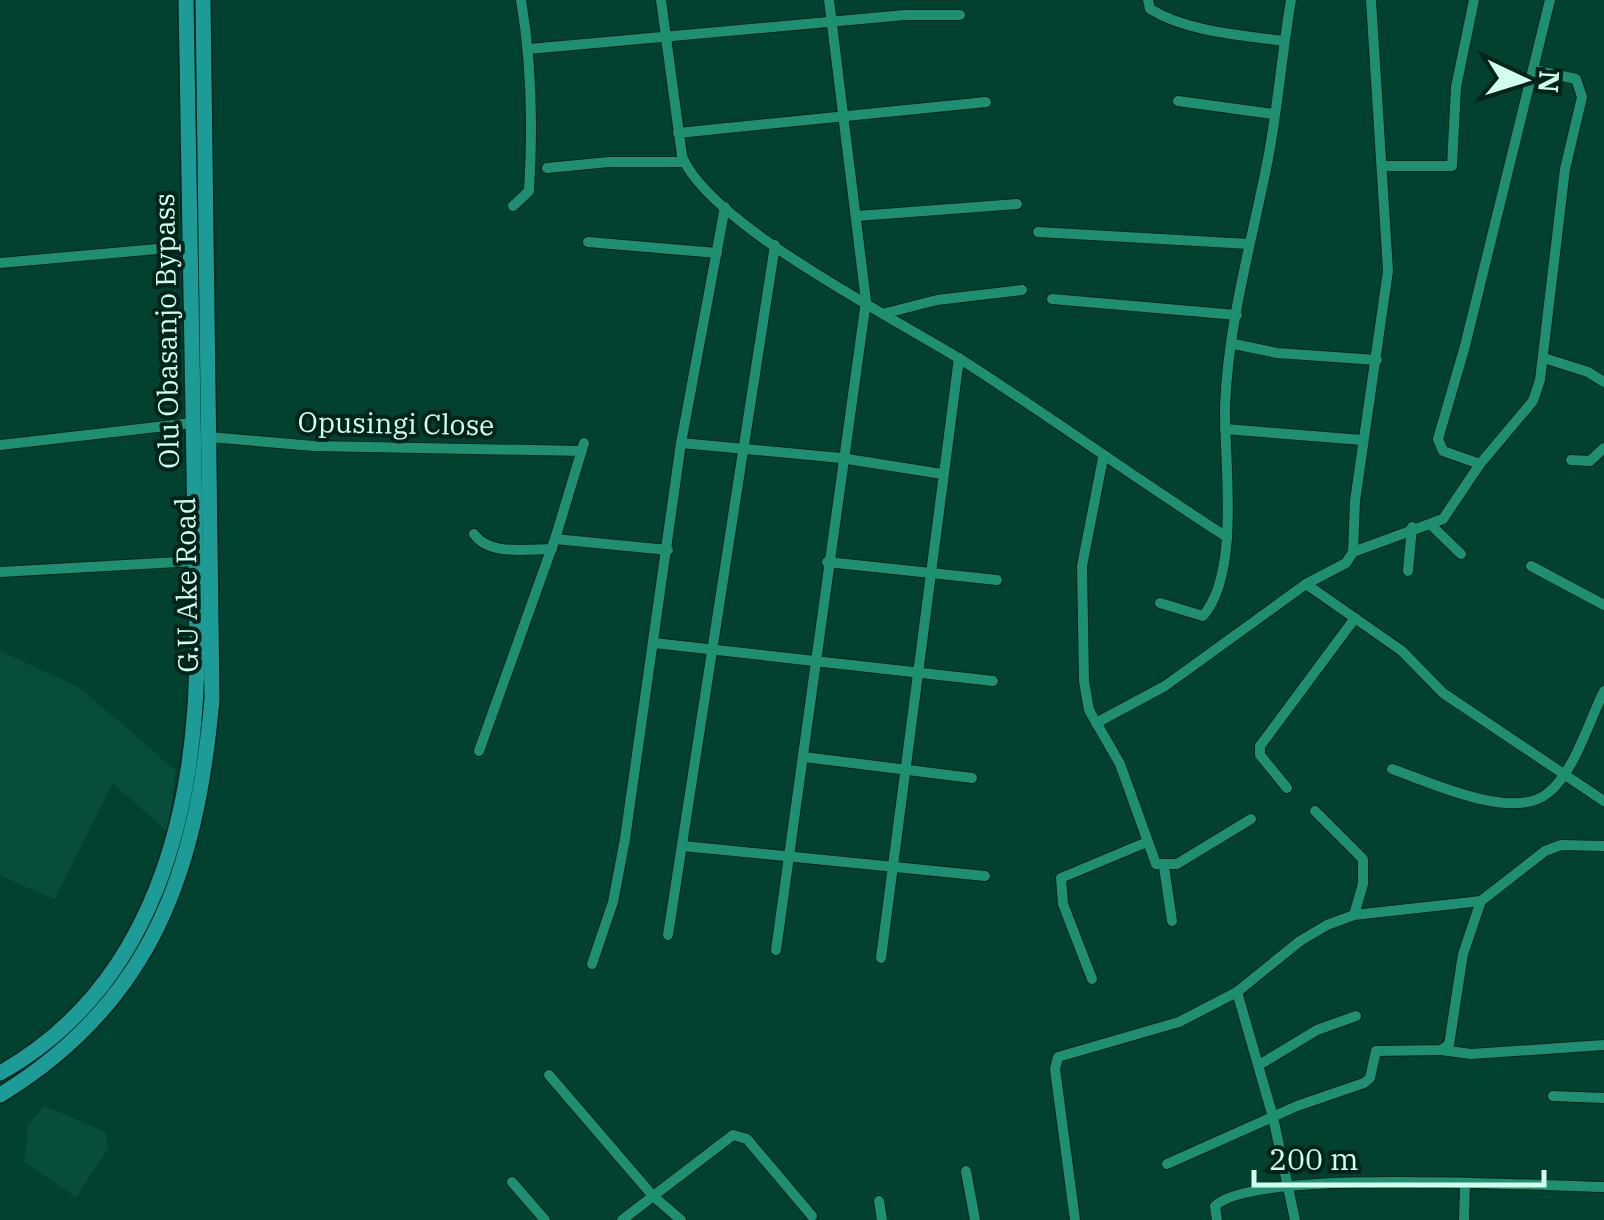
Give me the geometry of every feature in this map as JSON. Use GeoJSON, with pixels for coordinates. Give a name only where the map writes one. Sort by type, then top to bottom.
{"type":"FeatureCollection","features":[{"type":"Feature","properties":{"kind":"main road","name":"Olu Obasanjo Bypass"},"geometry":{"type":"LineString","coordinates":[[0,1073],[46,1042],[104,982],[131,944],[163,878],[182,813],[193,738],[196,562],[186,0]]}},
{"type":"Feature","properties":{"kind":"main road","name":"G.U Ake Road"},"geometry":{"type":"LineString","coordinates":[[0,1095],[44,1066],[96,1019],[139,964],[175,892],[201,792],[211,713],[203,0]]}},
{"type":"Feature","properties":{"kind":"street"},"geometry":{"type":"LineString","coordinates":[[514,206],[529,191],[534,82],[521,0]]}},
{"type":"Feature","properties":{"kind":"street"},"geometry":{"type":"LineString","coordinates":[[661,0],[678,133],[689,174],[725,208],[775,245],[959,358],[1103,458],[1227,537]]}},
{"type":"Feature","properties":{"kind":"street"},"geometry":{"type":"LineString","coordinates":[[776,950],[791,858],[826,562],[866,301],[830,0]]}},
{"type":"Feature","properties":{"kind":"street"},"geometry":{"type":"LineString","coordinates":[[1148,0],[1150,8],[1160,15],[1195,27],[1284,41]]}},
{"type":"Feature","properties":{"kind":"street"},"geometry":{"type":"LineString","coordinates":[[1160,603],[1203,616],[1214,593],[1227,537],[1225,429],[1237,315],[1291,0]]}},
{"type":"Feature","properties":{"kind":"street"},"geometry":{"type":"LineString","coordinates":[[1096,723],[1166,686],[1306,584],[1346,563],[1353,552],[1362,440],[1388,271],[1371,0]]}},
{"type":"Feature","properties":{"kind":"street"},"geometry":{"type":"LineString","coordinates":[[1382,166],[1452,166],[1456,86],[1474,0]]}},
{"type":"Feature","properties":{"kind":"street"},"geometry":{"type":"LineString","coordinates":[[1480,464],[1443,451],[1438,438],[1550,0]]}},
{"type":"Feature","properties":{"kind":"street"},"geometry":{"type":"LineString","coordinates":[[529,49],[905,15],[960,15]]}},
{"type":"Feature","properties":{"kind":"street"},"geometry":{"type":"LineString","coordinates":[[1353,552],[1412,527],[1431,525],[1451,510],[1480,464],[1533,401],[1544,358],[1565,169],[1582,97],[1576,79],[1534,70]]}},
{"type":"Feature","properties":{"kind":"street"},"geometry":{"type":"LineString","coordinates":[[1178,101],[1273,114]]}},
{"type":"Feature","properties":{"kind":"street"},"geometry":{"type":"LineString","coordinates":[[678,133],[844,120],[986,102]]}},
{"type":"Feature","properties":{"kind":"street"},"geometry":{"type":"LineString","coordinates":[[546,168],[609,162],[684,162]]}},
{"type":"Feature","properties":{"kind":"street"},"geometry":{"type":"LineString","coordinates":[[858,216],[1017,204]]}},
{"type":"Feature","properties":{"kind":"street"},"geometry":{"type":"LineString","coordinates":[[592,964],[614,902],[681,443],[725,208]]}},
{"type":"Feature","properties":{"kind":"street"},"geometry":{"type":"LineString","coordinates":[[1038,232],[1249,244]]}},
{"type":"Feature","properties":{"kind":"street"},"geometry":{"type":"LineString","coordinates":[[588,242],[717,253]]}},
{"type":"Feature","properties":{"kind":"street"},"geometry":{"type":"LineString","coordinates":[[668,935],[683,816],[775,245]]}},
{"type":"Feature","properties":{"kind":"street"},"geometry":{"type":"LineString","coordinates":[[0,264],[190,246]]}},
{"type":"Feature","properties":{"kind":"street"},"geometry":{"type":"LineString","coordinates":[[886,313],[937,300],[1022,290]]}},
{"type":"Feature","properties":{"kind":"street"},"geometry":{"type":"LineString","coordinates":[[1052,300],[1237,315]]}},
{"type":"Feature","properties":{"kind":"street"},"geometry":{"type":"LineString","coordinates":[[1234,344],[1277,354],[1377,360]]}},
{"type":"Feature","properties":{"kind":"street"},"geometry":{"type":"LineString","coordinates":[[880,958],[959,358]]}},
{"type":"Feature","properties":{"kind":"street"},"geometry":{"type":"LineString","coordinates":[[1544,358],[1578,368],[1604,382]]}},
{"type":"Feature","properties":{"kind":"street"},"geometry":{"type":"LineString","coordinates":[[0,445],[192,424]]}},
{"type":"Feature","properties":{"kind":"street"},"geometry":{"type":"LineString","coordinates":[[1225,429],[1362,440]]}},
{"type":"Feature","properties":{"kind":"street","name":"Opusingi Close"},"geometry":{"type":"LineString","coordinates":[[209,437],[314,446],[583,447],[554,544]]}},
{"type":"Feature","properties":{"kind":"street"},"geometry":{"type":"LineString","coordinates":[[681,443],[841,458],[942,474]]}},
{"type":"Feature","properties":{"kind":"street"},"geometry":{"type":"LineString","coordinates":[[1571,460],[1590,460],[1604,448]]}},
{"type":"Feature","properties":{"kind":"street"},"geometry":{"type":"LineString","coordinates":[[1103,458],[1082,566],[1084,682],[1096,723],[1120,764],[1156,864],[1164,867],[1206,849],[1251,820]]}},
{"type":"Feature","properties":{"kind":"street"},"geometry":{"type":"LineString","coordinates":[[1431,525],[1461,554]]}},
{"type":"Feature","properties":{"kind":"street"},"geometry":{"type":"LineString","coordinates":[[1408,572],[1412,527]]}},
{"type":"Feature","properties":{"kind":"street"},"geometry":{"type":"LineString","coordinates":[[474,534],[481,544],[494,548],[554,544],[668,550]]}},
{"type":"Feature","properties":{"kind":"street"},"geometry":{"type":"LineString","coordinates":[[479,750],[554,544]]}},
{"type":"Feature","properties":{"kind":"street"},"geometry":{"type":"LineString","coordinates":[[0,572],[196,562]]}},
{"type":"Feature","properties":{"kind":"street"},"geometry":{"type":"LineString","coordinates":[[826,562],[997,580]]}},
{"type":"Feature","properties":{"kind":"street"},"geometry":{"type":"LineString","coordinates":[[1532,566],[1604,605]]}},
{"type":"Feature","properties":{"kind":"street"},"geometry":{"type":"LineString","coordinates":[[1306,584],[1402,651],[1443,692],[1604,801]]}},
{"type":"Feature","properties":{"kind":"street"},"geometry":{"type":"LineString","coordinates":[[1287,788],[1260,755],[1260,746],[1355,618]]}},
{"type":"Feature","properties":{"kind":"street"},"geometry":{"type":"LineString","coordinates":[[654,643],[993,681]]}},
{"type":"Feature","properties":{"kind":"street"},"geometry":{"type":"LineString","coordinates":[[1392,769],[1511,805],[1548,794],[1564,772],[1604,691]]}},
{"type":"Feature","properties":{"kind":"street"},"geometry":{"type":"LineString","coordinates":[[804,757],[972,778]]}},
{"type":"Feature","properties":{"kind":"street"},"geometry":{"type":"LineString","coordinates":[[1315,811],[1363,859],[1363,884],[1354,914]]}},
{"type":"Feature","properties":{"kind":"street"},"geometry":{"type":"LineString","coordinates":[[1092,980],[1064,904],[1060,878],[1147,842]]}},
{"type":"Feature","properties":{"kind":"street"},"geometry":{"type":"LineString","coordinates":[[1075,1220],[1056,1060],[1114,1038],[1179,1022],[1237,992],[1300,941],[1354,914],[1481,901],[1545,851],[1561,845],[1604,846]]}},
{"type":"Feature","properties":{"kind":"street"},"geometry":{"type":"LineString","coordinates":[[682,846],[985,876]]}},
{"type":"Feature","properties":{"kind":"street"},"geometry":{"type":"LineString","coordinates":[[1164,867],[1172,921]]}},
{"type":"Feature","properties":{"kind":"street"},"geometry":{"type":"LineString","coordinates":[[1442,1050],[1453,1033],[1463,954],[1481,901]]}},
{"type":"Feature","properties":{"kind":"street"},"geometry":{"type":"LineString","coordinates":[[1237,992],[1272,1116],[1295,1220]]}},
{"type":"Feature","properties":{"kind":"street"},"geometry":{"type":"LineString","coordinates":[[1259,1065],[1317,1030],[1356,1016]]}},
{"type":"Feature","properties":{"kind":"street"},"geometry":{"type":"LineString","coordinates":[[1167,1164],[1272,1116],[1364,1083],[1370,1078],[1376,1051],[1442,1050],[1471,1054],[1604,1046]]}},
{"type":"Feature","properties":{"kind":"street"},"geometry":{"type":"LineString","coordinates":[[549,1076],[653,1196],[681,1220]]}},
{"type":"Feature","properties":{"kind":"street"},"geometry":{"type":"LineString","coordinates":[[1553,1096],[1604,1098]]}},
{"type":"Feature","properties":{"kind":"street"},"geometry":{"type":"LineString","coordinates":[[622,1220],[721,1142],[741,1135],[812,1216]]}},
{"type":"Feature","properties":{"kind":"street"},"geometry":{"type":"LineString","coordinates":[[966,1171],[974,1220]]}},
{"type":"Feature","properties":{"kind":"street"},"geometry":{"type":"LineString","coordinates":[[512,1182],[545,1220]]}},
{"type":"Feature","properties":{"kind":"street"},"geometry":{"type":"LineString","coordinates":[[1217,1220],[1215,1206],[1223,1198],[1288,1184],[1604,1187]]}},
{"type":"Feature","properties":{"kind":"street"},"geometry":{"type":"LineString","coordinates":[[1464,1220],[1465,1184]]}},
{"type":"Feature","properties":{"kind":"street"},"geometry":{"type":"LineString","coordinates":[[880,1201],[882,1220]]}},
{"type":"Feature","properties":{"kind":"shaded area"},"geometry":{"type":"Polygon","coordinates":[[[0,651],[79,687],[176,771],[168,833],[113,783],[55,899],[0,876],[0,651]]]}},
{"type":"Feature","properties":{"kind":"shaded area"},"geometry":{"type":"Polygon","coordinates":[[[44,1106],[106,1132],[108,1149],[76,1197],[24,1162],[28,1125],[44,1106]]]}}]}
